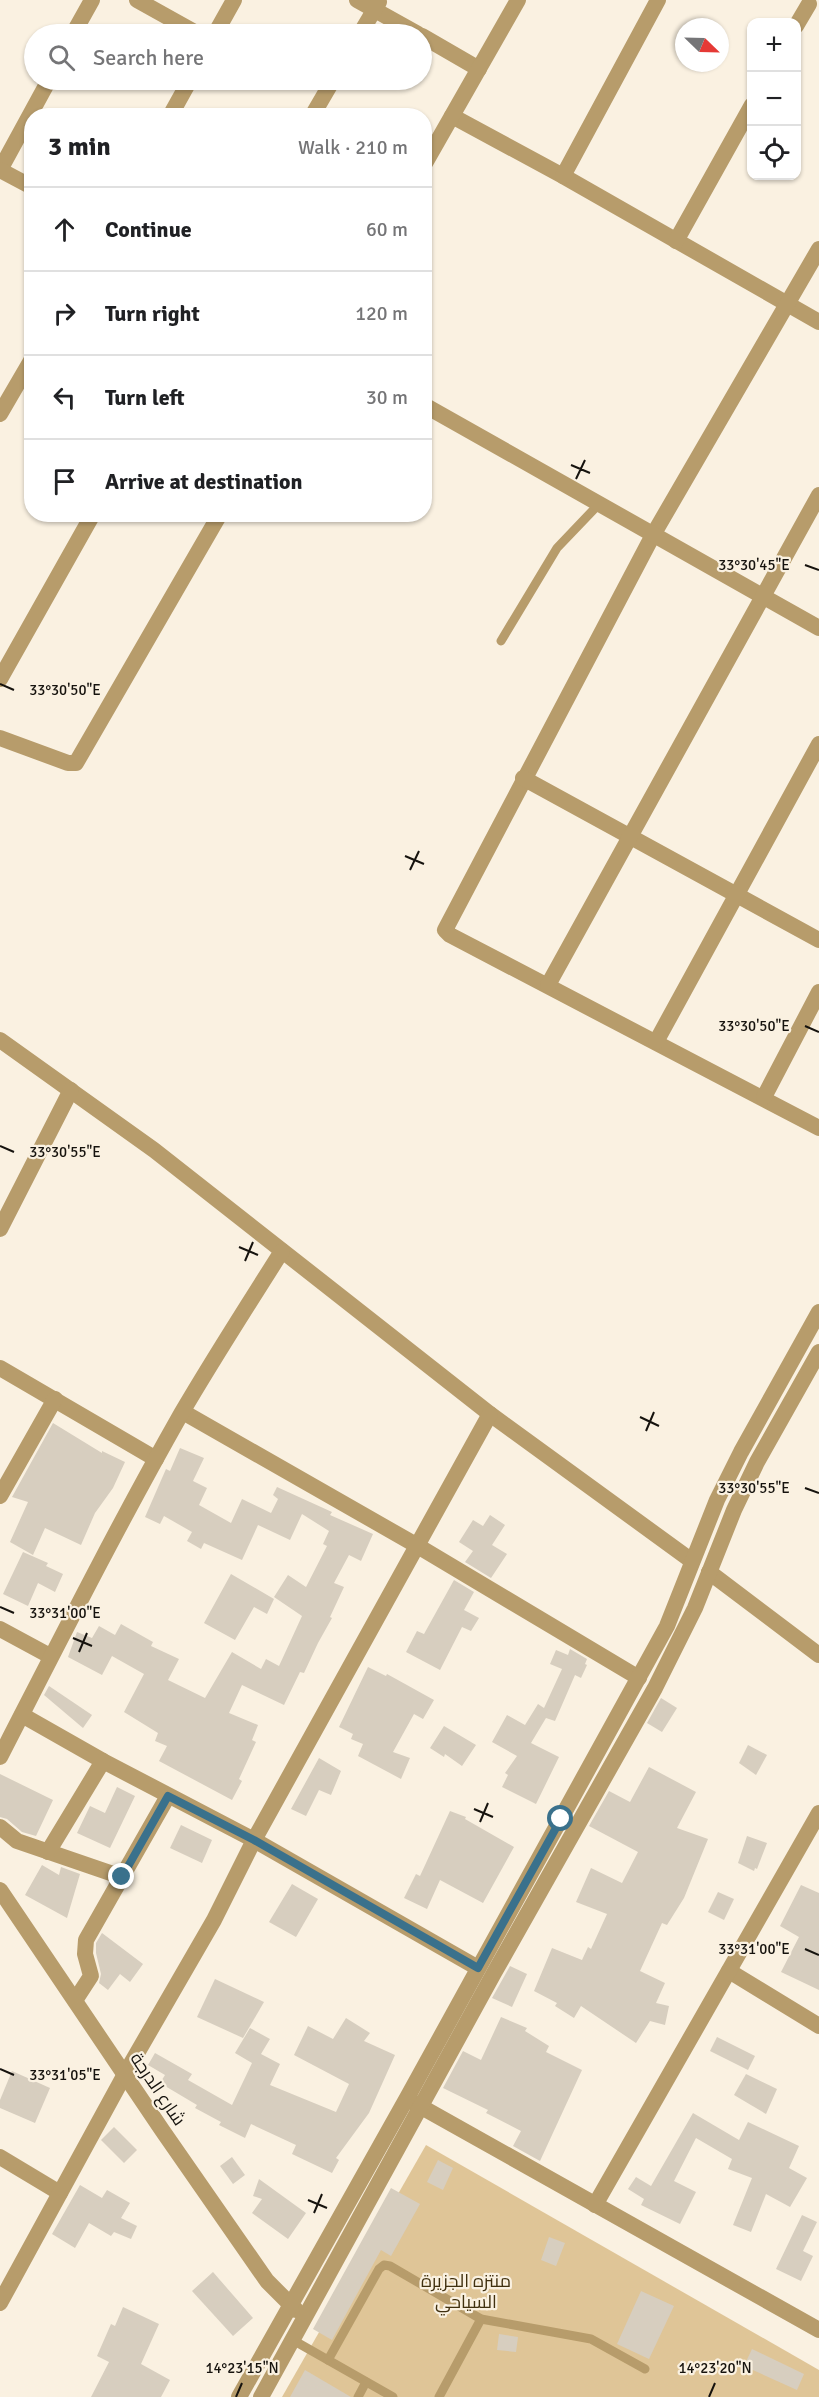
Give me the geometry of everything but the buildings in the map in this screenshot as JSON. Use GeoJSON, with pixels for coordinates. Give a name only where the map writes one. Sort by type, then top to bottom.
{"type":"FeatureCollection","features":[{"type":"Feature","properties":{"kind":"street"},"geometry":{"type":"LineString","coordinates":[[79,24],[92,0]]}},
{"type":"Feature","properties":{"kind":"street"},"geometry":{"type":"LineString","coordinates":[[137,0],[180,24]]}},
{"type":"Feature","properties":{"kind":"street"},"geometry":{"type":"LineString","coordinates":[[220,24],[234,0]]}},
{"type":"Feature","properties":{"kind":"street"},"geometry":{"type":"LineString","coordinates":[[357,0],[377,5],[404,24]]}},
{"type":"Feature","properties":{"kind":"street"},"geometry":{"type":"LineString","coordinates":[[432,151],[518,0]]}},
{"type":"Feature","properties":{"kind":"street"},"geometry":{"type":"LineString","coordinates":[[563,176],[658,0]]}},
{"type":"Feature","properties":{"kind":"street"},"geometry":{"type":"LineString","coordinates":[[801,18],[810,4]]}},
{"type":"Feature","properties":{"kind":"street"},"geometry":{"type":"LineString","coordinates":[[366,24],[377,5]]}},
{"type":"Feature","properties":{"kind":"street"},"geometry":{"type":"LineString","coordinates":[[432,42],[479,69]]}},
{"type":"Feature","properties":{"kind":"street"},"geometry":{"type":"LineString","coordinates":[[34,108],[44,90]]}},
{"type":"Feature","properties":{"kind":"street"},"geometry":{"type":"LineString","coordinates":[[174,108],[184,90]]}},
{"type":"Feature","properties":{"kind":"street"},"geometry":{"type":"LineString","coordinates":[[317,108],[327,90]]}},
{"type":"Feature","properties":{"kind":"street"},"geometry":{"type":"LineString","coordinates":[[676,241],[747,114]]}},
{"type":"Feature","properties":{"kind":"street"},"geometry":{"type":"LineString","coordinates":[[452,116],[563,176],[819,322]]}},
{"type":"Feature","properties":{"kind":"street"},"geometry":{"type":"LineString","coordinates":[[24,126],[0,170],[24,183]]}},
{"type":"Feature","properties":{"kind":"street"},"geometry":{"type":"LineString","coordinates":[[819,249],[653,535],[446,930],[450,935],[764,1097],[819,1128]]}},
{"type":"Feature","properties":{"kind":"street"},"geometry":{"type":"LineString","coordinates":[[0,414],[24,372]]}},
{"type":"Feature","properties":{"kind":"street"},"geometry":{"type":"LineString","coordinates":[[432,410],[819,628]]}},
{"type":"Feature","properties":{"kind":"street"},"geometry":{"type":"LineString","coordinates":[[548,986],[628,837],[819,495]]}},
{"type":"Feature","properties":{"kind":"street"},"geometry":{"type":"LineString","coordinates":[[0,679],[88,522]]}},
{"type":"Feature","properties":{"kind":"street"},"geometry":{"type":"LineString","coordinates":[[0,738],[68,763],[76,763],[215,522]]}},
{"type":"Feature","properties":{"kind":"street"},"geometry":{"type":"LineString","coordinates":[[656,1042],[819,744]]}},
{"type":"Feature","properties":{"kind":"street"},"geometry":{"type":"LineString","coordinates":[[524,778],[819,940]]}},
{"type":"Feature","properties":{"kind":"street"},"geometry":{"type":"LineString","coordinates":[[764,1097],[819,992]]}},
{"type":"Feature","properties":{"kind":"street"},"geometry":{"type":"LineString","coordinates":[[0,1040],[154,1150],[490,1414],[693,1561]]}},
{"type":"Feature","properties":{"kind":"street"},"geometry":{"type":"LineString","coordinates":[[0,1229],[71,1090]]}},
{"type":"Feature","properties":{"kind":"street"},"geometry":{"type":"LineString","coordinates":[[0,1757],[50,1656],[156,1459],[282,1251]]}},
{"type":"Feature","properties":{"kind":"street"},"geometry":{"type":"LineString","coordinates":[[261,2397],[415,2103],[478,1968],[676,1607],[717,1500],[819,1312]]}},
{"type":"Feature","properties":{"kind":"street"},"geometry":{"type":"LineString","coordinates":[[239,2397],[290,2304],[494,1973],[655,1688],[686,1628],[734,1510],[757,1462],[819,1352]]}},
{"type":"Feature","properties":{"kind":"street"},"geometry":{"type":"LineString","coordinates":[[0,1368],[156,1459]]}},
{"type":"Feature","properties":{"kind":"street"},"geometry":{"type":"LineString","coordinates":[[0,1496],[55,1399]]}},
{"type":"Feature","properties":{"kind":"street"},"geometry":{"type":"LineString","coordinates":[[183,1412],[416,1545],[639,1678]]}},
{"type":"Feature","properties":{"kind":"street"},"geometry":{"type":"LineString","coordinates":[[0,2302],[125,2074],[214,1920],[254,1840],[490,1414]]}},
{"type":"Feature","properties":{"kind":"street"},"geometry":{"type":"LineString","coordinates":[[709,1572],[819,1655]]}},
{"type":"Feature","properties":{"kind":"street"},"geometry":{"type":"LineString","coordinates":[[0,1629],[50,1656]]}},
{"type":"Feature","properties":{"kind":"street"},"geometry":{"type":"LineString","coordinates":[[22,1715],[103,1761],[254,1840],[478,1968]]}},
{"type":"Feature","properties":{"kind":"street"},"geometry":{"type":"LineString","coordinates":[[48,1852],[103,1761]]}},
{"type":"Feature","properties":{"kind":"street"},"geometry":{"type":"LineString","coordinates":[[76,2000],[91,1977],[85,1954],[86,1940],[168,1796]]}},
{"type":"Feature","properties":{"kind":"street"},"geometry":{"type":"LineString","coordinates":[[595,2205],[819,1813]]}},
{"type":"Feature","properties":{"kind":"street"},"geometry":{"type":"LineString","coordinates":[[0,1827],[17,1841],[122,1877]]}},
{"type":"Feature","properties":{"kind":"street","name":"شارع الدرجة"},"geometry":{"type":"LineString","coordinates":[[0,1890],[267,2281],[304,2316]]}},
{"type":"Feature","properties":{"kind":"street"},"geometry":{"type":"LineString","coordinates":[[729,1971],[819,2026]]}},
{"type":"Feature","properties":{"kind":"street"},"geometry":{"type":"LineString","coordinates":[[415,2103],[595,2205],[816,2323]]}},
{"type":"Feature","properties":{"kind":"street"},"geometry":{"type":"LineString","coordinates":[[0,2157],[60,2193]]}},
{"type":"Feature","properties":{"kind":"lane"},"geometry":{"type":"LineString","coordinates":[[501,641],[557,549],[599,504]]}},
{"type":"Feature","properties":{"kind":"lane"},"geometry":{"type":"LineString","coordinates":[[328,2360],[384,2265],[390,2266],[481,2319],[591,2339],[645,2369]]}},
{"type":"Feature","properties":{"kind":"lane"},"geometry":{"type":"LineString","coordinates":[[439,2397],[481,2319]]}},
{"type":"Feature","properties":{"kind":"lane"},"geometry":{"type":"LineString","coordinates":[[276,2330],[393,2397]]}},
{"type":"Feature","properties":{"kind":"lane"},"geometry":{"type":"LineString","coordinates":[[358,2397],[366,2382]]}},
{"type":"Feature","properties":{"kind":"green space","name":"منتزه الجزيرة السياحي"},"geometry":{"type":"Polygon","coordinates":[[[426,2145],[819,2370],[819,2397],[282,2397],[426,2145]]]}},
{"type":"Feature","properties":{"kind":"route"},"geometry":{"type":"LineString","coordinates":[[122,1877],[168,1796],[254,1840],[478,1968],[561,1819]]}}]}
